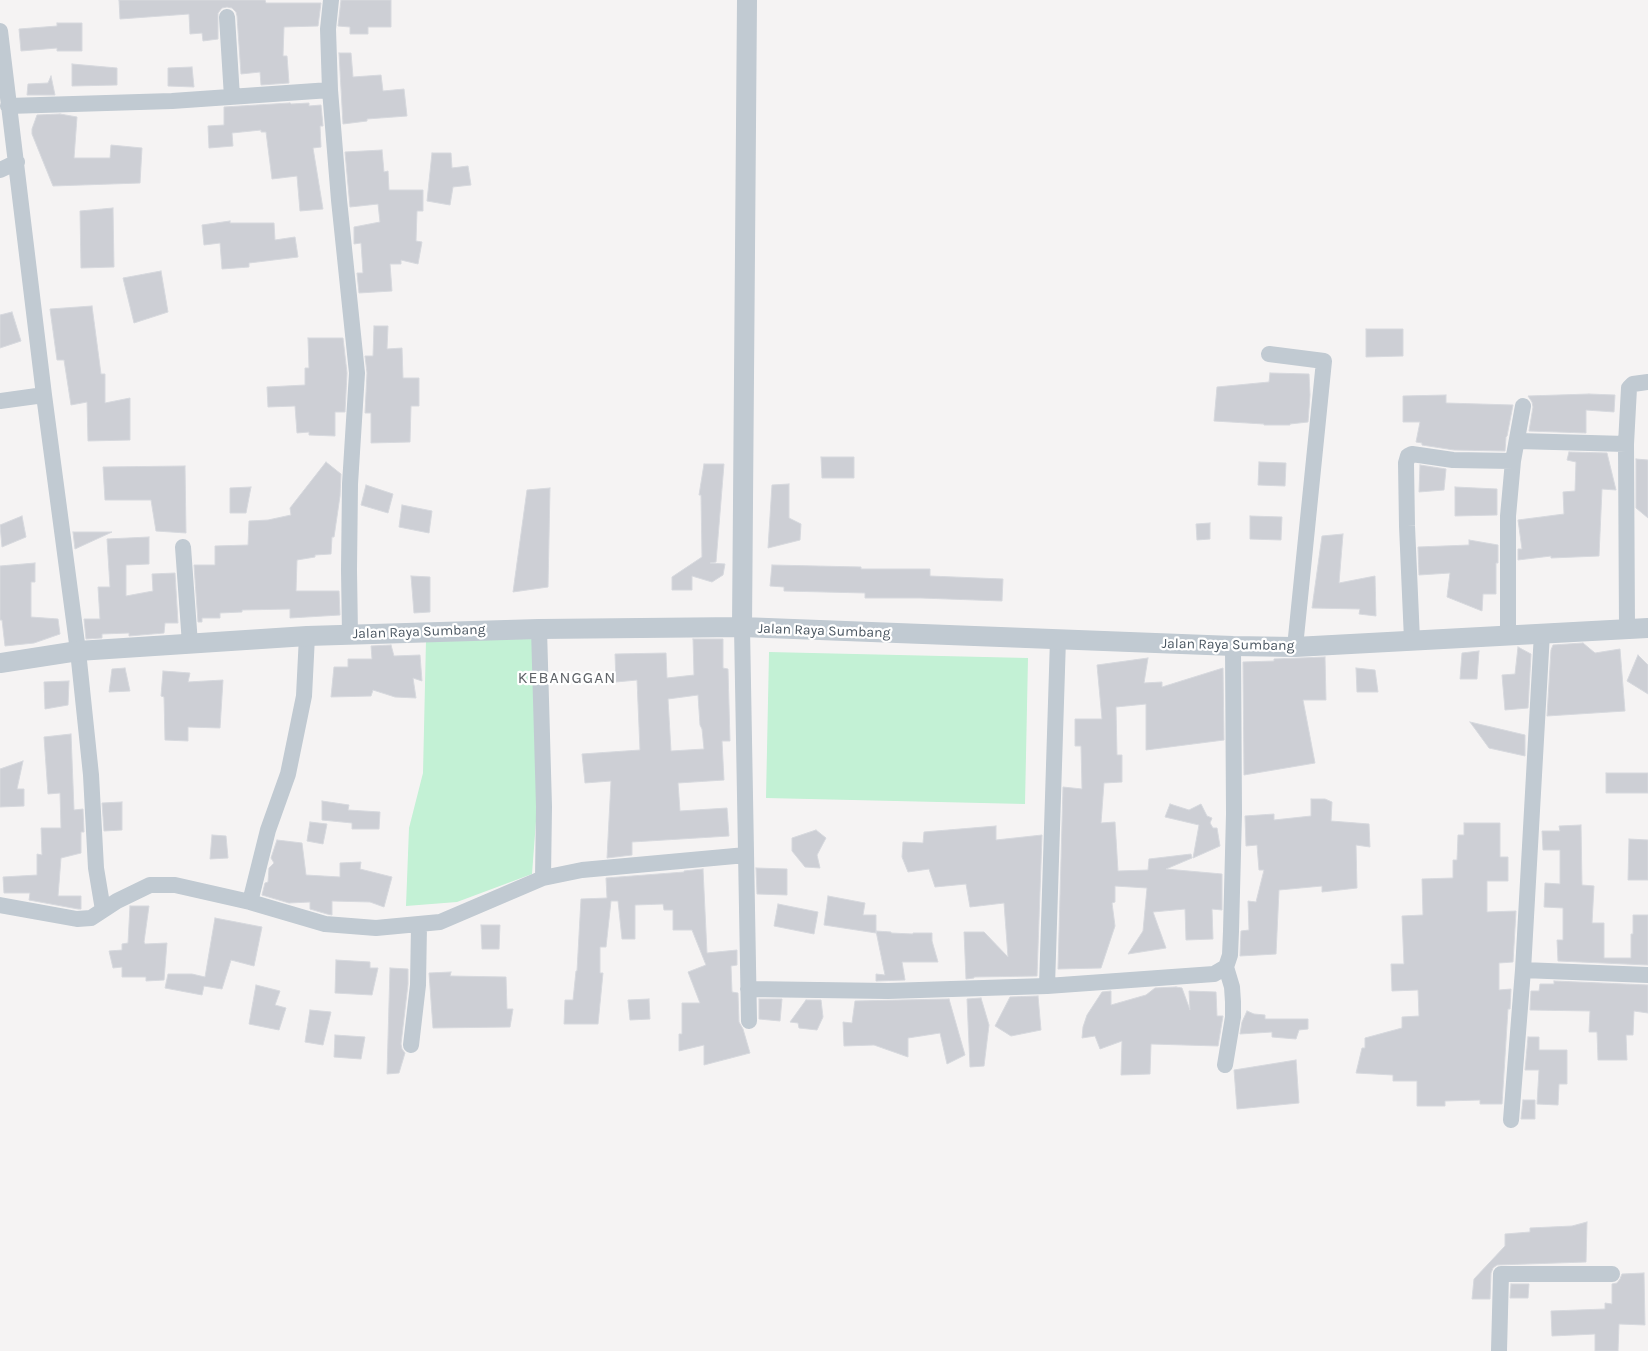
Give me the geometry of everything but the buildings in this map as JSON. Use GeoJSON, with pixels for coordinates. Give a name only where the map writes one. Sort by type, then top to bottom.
{"type":"FeatureCollection","features":[{"type":"Feature","properties":{"kind":"street"},"geometry":{"type":"LineString","coordinates":[[331,0],[328,29],[330,90],[357,374],[350,484],[350,635]]}},
{"type":"Feature","properties":{"kind":"street"},"geometry":{"type":"LineString","coordinates":[[747,0],[742,628],[749,1021]]}},
{"type":"Feature","properties":{"kind":"street"},"geometry":{"type":"LineString","coordinates":[[227,17],[232,97]]}},
{"type":"Feature","properties":{"kind":"street"},"geometry":{"type":"LineString","coordinates":[[0,31],[44,395],[78,651],[91,775],[96,868],[103,910]]}},
{"type":"Feature","properties":{"kind":"street"},"geometry":{"type":"LineString","coordinates":[[8,106],[172,101],[330,90]]}},
{"type":"Feature","properties":{"kind":"street"},"geometry":{"type":"LineString","coordinates":[[0,170],[17,162]]}},
{"type":"Feature","properties":{"kind":"street"},"geometry":{"type":"LineString","coordinates":[[1269,354],[1324,362],[1295,646]]}},
{"type":"Feature","properties":{"kind":"street"},"geometry":{"type":"LineString","coordinates":[[1627,629],[1626,444],[1629,388],[1632,384],[1648,382]]}},
{"type":"Feature","properties":{"kind":"street"},"geometry":{"type":"LineString","coordinates":[[0,401],[44,395]]}},
{"type":"Feature","properties":{"kind":"street"},"geometry":{"type":"LineString","coordinates":[[1508,635],[1508,516],[1523,406]]}},
{"type":"Feature","properties":{"kind":"street"},"geometry":{"type":"LineString","coordinates":[[1518,441],[1626,444]]}},
{"type":"Feature","properties":{"kind":"street"},"geometry":{"type":"LineString","coordinates":[[1412,640],[1406,463],[1408,456],[1412,454],[1453,460],[1514,461]]}},
{"type":"Feature","properties":{"kind":"street"},"geometry":{"type":"LineString","coordinates":[[183,547],[190,644]]}},
{"type":"Feature","properties":{"kind":"street","name":"Jalan Raya Sumbang"},"geometry":{"type":"LineString","coordinates":[[0,663],[78,651],[307,636],[539,629],[742,628],[1233,646],[1295,646],[1648,628]]}},
{"type":"Feature","properties":{"kind":"street"},"geometry":{"type":"LineString","coordinates":[[539,629],[544,806],[543,878]]}},
{"type":"Feature","properties":{"kind":"street"},"geometry":{"type":"LineString","coordinates":[[1511,1120],[1523,970],[1542,633]]}},
{"type":"Feature","properties":{"kind":"street"},"geometry":{"type":"LineString","coordinates":[[250,902],[268,830],[288,774],[304,696],[307,636]]}},
{"type":"Feature","properties":{"kind":"street"},"geometry":{"type":"LineString","coordinates":[[1047,986],[1058,639]]}},
{"type":"Feature","properties":{"kind":"street"},"geometry":{"type":"LineString","coordinates":[[1224,1065],[1233,1017],[1232,987],[1226,967],[1230,955],[1234,814],[1233,646]]}},
{"type":"Feature","properties":{"kind":"street"},"geometry":{"type":"LineString","coordinates":[[0,906],[77,919],[91,918],[117,901],[150,884],[175,885],[250,902],[325,924],[376,928],[440,922],[543,878],[582,870],[746,855]]}},
{"type":"Feature","properties":{"kind":"street"},"geometry":{"type":"LineString","coordinates":[[411,1045],[418,985],[419,925]]}},
{"type":"Feature","properties":{"kind":"street"},"geometry":{"type":"LineString","coordinates":[[748,988],[888,991],[1047,986],[1214,974],[1226,967]]}},
{"type":"Feature","properties":{"kind":"street"},"geometry":{"type":"LineString","coordinates":[[1523,970],[1648,975]]}},
{"type":"Feature","properties":{"kind":"street"},"geometry":{"type":"LineString","coordinates":[[1499,1351],[1501,1274],[1612,1274]]}},
{"type":"Feature","properties":{"kind":"green space"},"geometry":{"type":"Polygon","coordinates":[[[534,639],[537,808],[532,874],[457,902],[406,906],[409,828],[423,773],[426,640],[534,639]]]}},
{"type":"Feature","properties":{"kind":"green space"},"geometry":{"type":"Polygon","coordinates":[[[769,652],[1028,658],[1025,804],[766,798],[769,652]]]}},
{"type":"Feature","properties":{"kind":"district","name":"KEBANGGAN"},"geometry":{"type":"Point","coordinates":[567,678]}}]}
